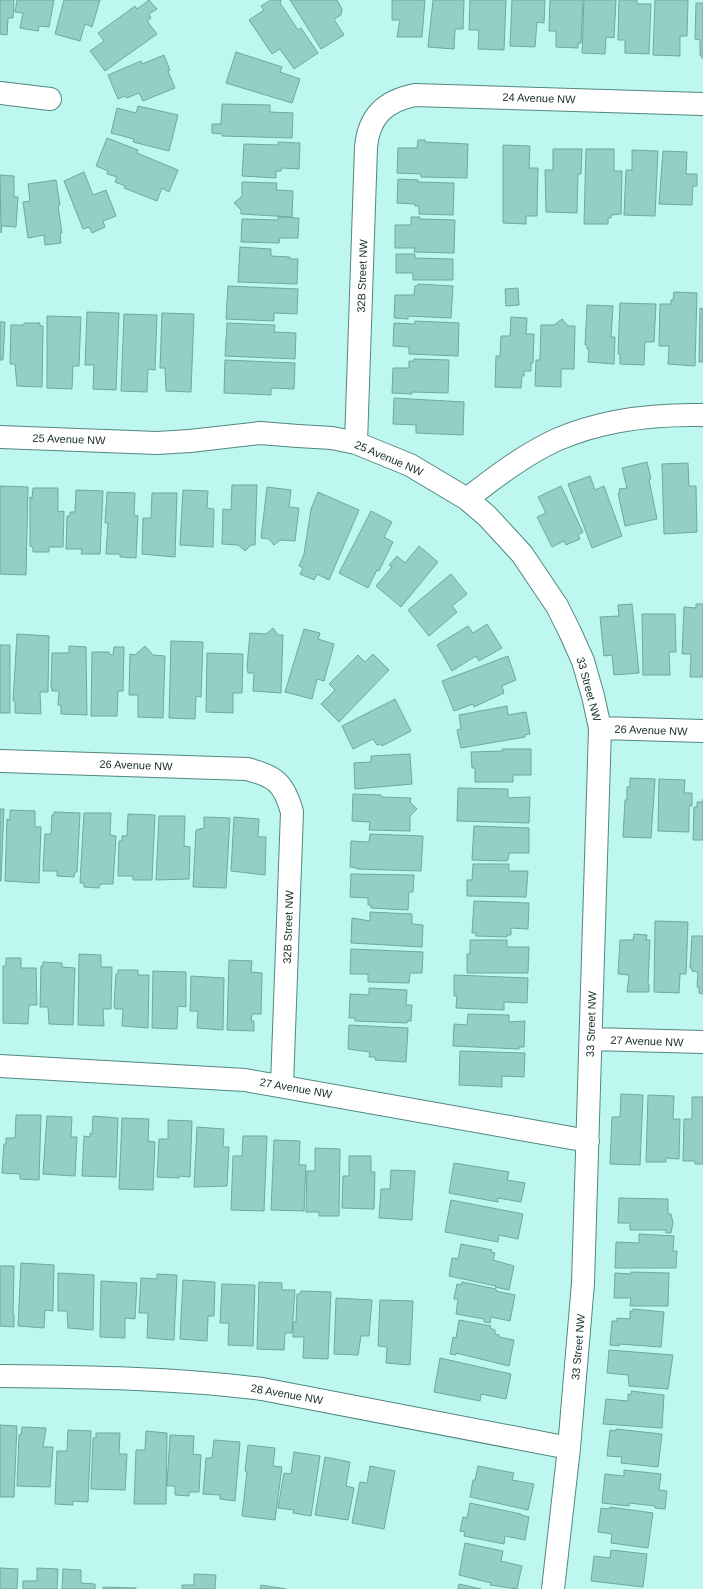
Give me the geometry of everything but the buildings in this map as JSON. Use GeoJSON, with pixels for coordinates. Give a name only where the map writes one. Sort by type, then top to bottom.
{"type":"FeatureCollection","features":[{"type":"Feature","properties":{"kind":"street"},"geometry":{"type":"LineString","coordinates":[[0,93],[50,99]]}},
{"type":"Feature","properties":{"kind":"street","name":"24 Avenue NW"},"geometry":{"type":"LineString","coordinates":[[380,112],[400,98],[415,94],[703,104]]}},
{"type":"Feature","properties":{"kind":"street","name":"32B Street NW"},"geometry":{"type":"LineString","coordinates":[[356,443],[366,147],[368,135],[380,112]]}},
{"type":"Feature","properties":{"kind":"street"},"geometry":{"type":"LineString","coordinates":[[467,499],[499,474],[529,455],[557,440],[620,422],[654,416],[703,415]]}},
{"type":"Feature","properties":{"kind":"street","name":"25 Avenue NW"},"geometry":{"type":"LineString","coordinates":[[0,437],[162,443],[260,433],[332,438],[356,443],[410,464],[467,499]]}},
{"type":"Feature","properties":{"kind":"street","name":"33 Street NW"},"geometry":{"type":"LineString","coordinates":[[467,499],[487,516],[522,554],[557,606],[583,661],[600,728],[583,1283],[569,1448],[553,1589]]}},
{"type":"Feature","properties":{"kind":"street","name":"26 Avenue NW"},"geometry":{"type":"LineString","coordinates":[[600,728],[703,731]]}},
{"type":"Feature","properties":{"kind":"street","name":"26 Avenue NW"},"geometry":{"type":"LineString","coordinates":[[0,762],[233,768],[247,769],[271,776]]}},
{"type":"Feature","properties":{"kind":"street","name":"32B Street NW"},"geometry":{"type":"LineString","coordinates":[[271,776],[281,786],[288,799],[292,812],[282,1085]]}},
{"type":"Feature","properties":{"kind":"street","name":"27 Avenue NW"},"geometry":{"type":"LineString","coordinates":[[591,1039],[703,1042]]}},
{"type":"Feature","properties":{"kind":"street","name":"27 Avenue NW"},"geometry":{"type":"LineString","coordinates":[[0,1066],[245,1080],[282,1085],[588,1141]]}},
{"type":"Feature","properties":{"kind":"street","name":"28 Avenue NW"},"geometry":{"type":"LineString","coordinates":[[0,1376],[149,1379],[215,1383],[262,1389],[569,1448]]}}]}
